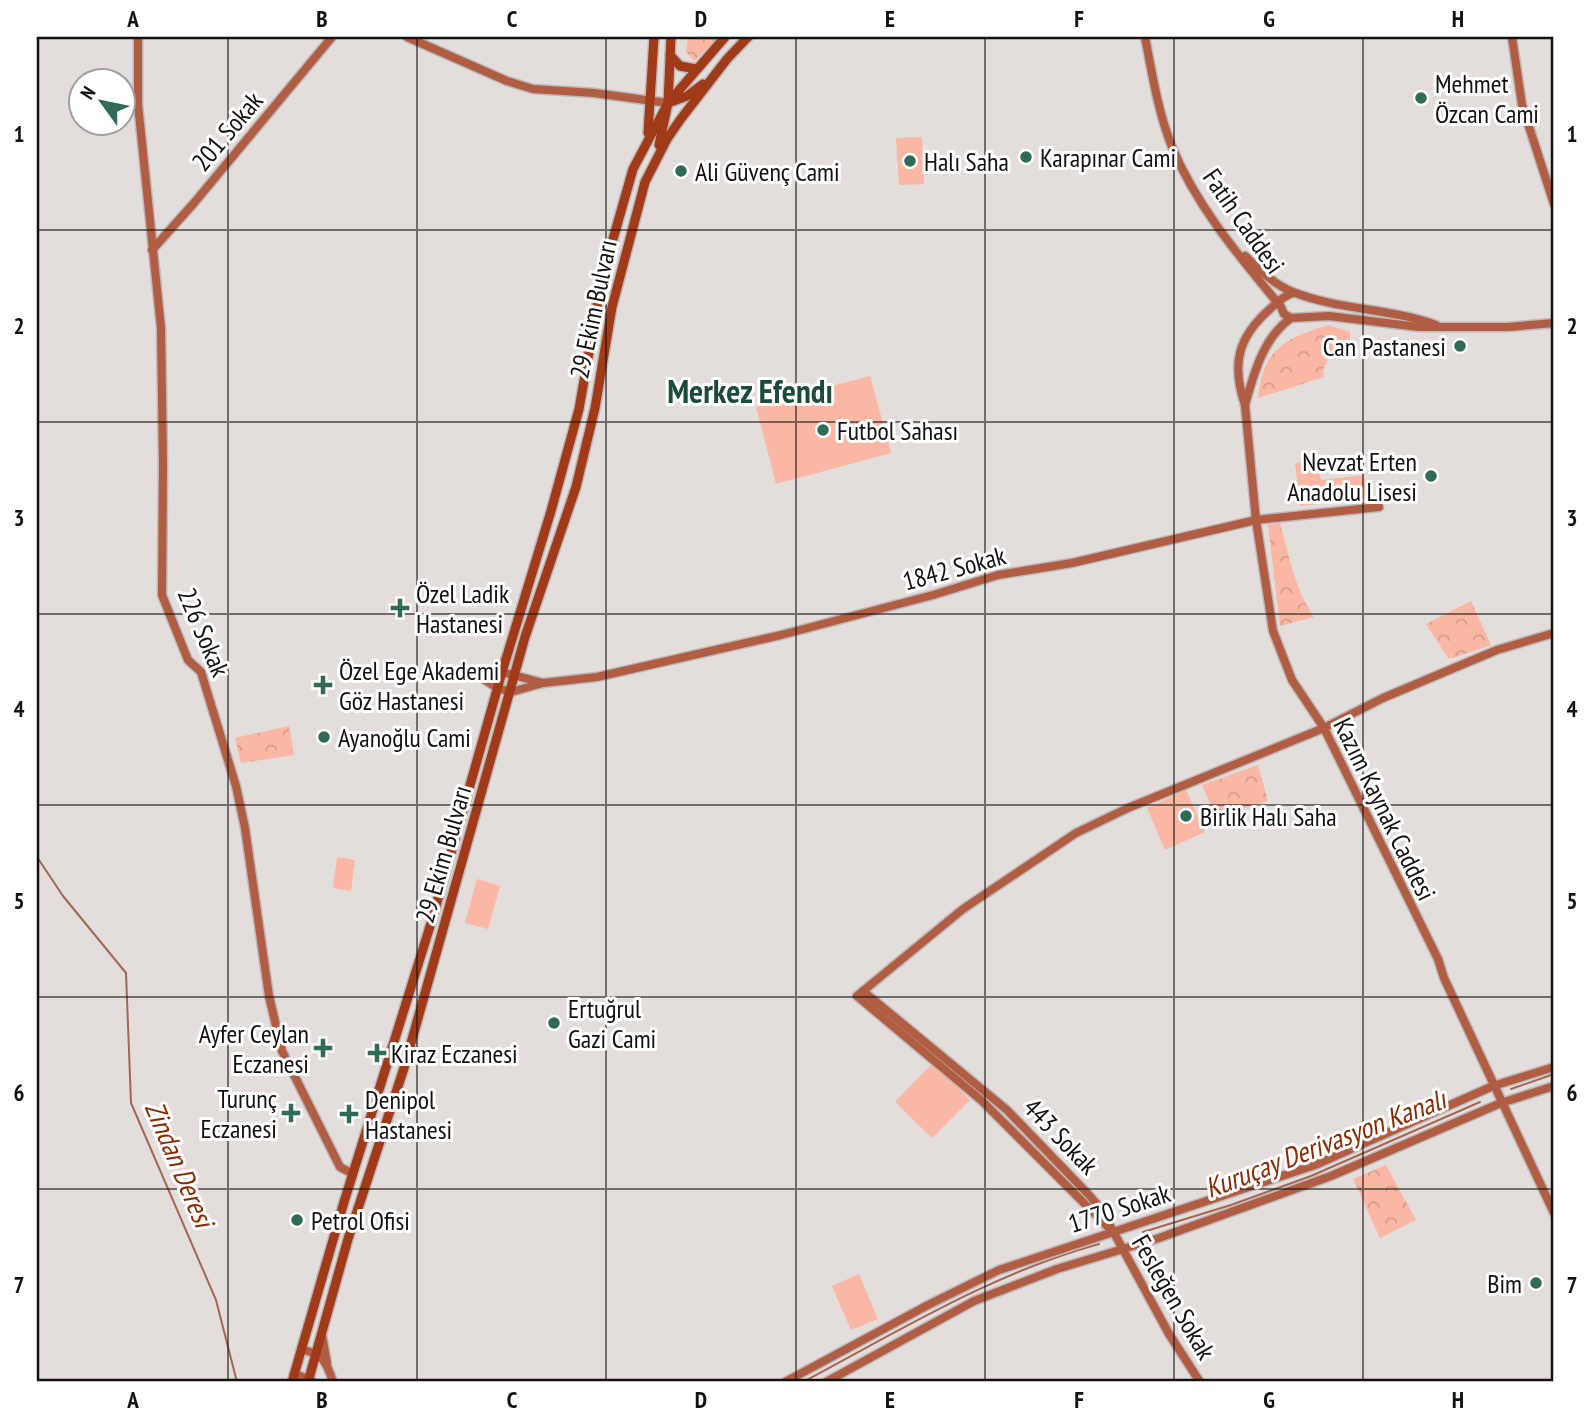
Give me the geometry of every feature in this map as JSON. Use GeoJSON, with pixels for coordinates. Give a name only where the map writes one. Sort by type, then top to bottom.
{"type":"FeatureCollection","features":[{"type":"Feature","properties":{"kind":"main road"},"geometry":{"type":"LineString","coordinates":[[646,142],[654,37]]}},
{"type":"Feature","properties":{"kind":"main road"},"geometry":{"type":"LineString","coordinates":[[651,170],[668,103],[671,37]]}},
{"type":"Feature","properties":{"kind":"main road","name":"29 Ekim Bulvarı"},"geometry":{"type":"LineString","coordinates":[[293,1378],[432,920],[579,409],[602,278],[633,169],[668,103],[725,37]]}},
{"type":"Feature","properties":{"kind":"main road","name":"29 Ekim Bulvarı"},"geometry":{"type":"LineString","coordinates":[[310,1381],[352,1228],[404,1068],[528,626],[576,487],[595,408],[612,307],[645,182],[667,139],[716,73],[748,37]]}},
{"type":"Feature","properties":{"kind":"main road"},"geometry":{"type":"LineString","coordinates":[[670,55],[680,66],[696,68]]}},
{"type":"Feature","properties":{"kind":"main road"},"geometry":{"type":"LineString","coordinates":[[668,103],[691,94],[716,73]]}},
{"type":"Feature","properties":{"kind":"street","name":"226 Sokak"},"geometry":{"type":"LineString","coordinates":[[138,37],[138,104],[161,341],[162,595],[188,660],[201,672],[236,786],[245,828],[269,996],[282,1051],[340,1167],[353,1174]]}},
{"type":"Feature","properties":{"kind":"street","name":"201 Sokak"},"geometry":{"type":"LineString","coordinates":[[152,250],[332,37]]}},
{"type":"Feature","properties":{"kind":"street"},"geometry":{"type":"LineString","coordinates":[[407,37],[507,81],[533,89],[668,103]]}},
{"type":"Feature","properties":{"kind":"street","name":"Fatih Caddesi"},"geometry":{"type":"LineString","coordinates":[[1145,37],[1161,112],[1172,145],[1201,204],[1213,223],[1280,303],[1284,314],[1295,317],[1329,316],[1419,327],[1508,327],[1554,323]]}},
{"type":"Feature","properties":{"kind":"street"},"geometry":{"type":"LineString","coordinates":[[1512,37],[1522,105],[1554,204]]}},
{"type":"Feature","properties":{"kind":"street"},"geometry":{"type":"LineString","coordinates":[[1213,223],[1261,271],[1297,294],[1306,306],[1268,343],[1256,369],[1245,405]]}},
{"type":"Feature","properties":{"kind":"street"},"geometry":{"type":"LineString","coordinates":[[1264,314],[1267,290]]}},
{"type":"Feature","properties":{"kind":"street","name":"Fatih Caddesi"},"geometry":{"type":"LineString","coordinates":[[1297,294],[1421,319],[1439,326]]}},
{"type":"Feature","properties":{"kind":"street","name":"Kazım Kaynak Caddesi"},"geometry":{"type":"LineString","coordinates":[[1297,294],[1264,314],[1245,336],[1238,371],[1245,405],[1256,520],[1273,631],[1292,680],[1324,728],[1438,959],[1493,1086],[1554,1213]]}},
{"type":"Feature","properties":{"kind":"street","name":"1842 Sokak"},"geometry":{"type":"LineString","coordinates":[[543,682],[597,677],[723,650],[944,592],[998,575],[1072,563],[1256,520],[1378,507]]}},
{"type":"Feature","properties":{"kind":"street"},"geometry":{"type":"LineString","coordinates":[[1324,728],[1447,670],[1497,650],[1554,633]]}},
{"type":"Feature","properties":{"kind":"street"},"geometry":{"type":"LineString","coordinates":[[502,672],[543,682],[511,692],[497,688],[476,674],[502,672]]}},
{"type":"Feature","properties":{"kind":"street","name":"443 Sokak"},"geometry":{"type":"LineString","coordinates":[[1113,1232],[1101,1209],[1089,1195],[1007,1110],[860,994],[963,909],[1076,833],[1128,808],[1324,728]]}},
{"type":"Feature","properties":{"kind":"street","name":"1770 Sokak"},"geometry":{"type":"LineString","coordinates":[[785,1382],[999,1270],[1315,1165],[1493,1086],[1554,1067]]}},
{"type":"Feature","properties":{"kind":"street","name":"1770 Sokak"},"geometry":{"type":"LineString","coordinates":[[826,1382],[974,1301],[1057,1269],[1123,1249],[1331,1176],[1501,1103],[1554,1086]]}},
{"type":"Feature","properties":{"kind":"street","name":"Fesleğen Sokak"},"geometry":{"type":"LineString","coordinates":[[1113,1232],[1200,1382]]}},
{"type":"Feature","properties":{"kind":"street"},"geometry":{"type":"LineString","coordinates":[[322,1333],[332,1382]]}},
{"type":"Feature","properties":{"kind":"street"},"geometry":{"type":"LineString","coordinates":[[301,1349],[316,1353],[328,1366]]}},
{"type":"Feature","properties":{"kind":"street"},"geometry":{"type":"LineString","coordinates":[[293,1378],[310,1381]]}},
{"type":"Feature","properties":{"kind":"green space"},"geometry":{"type":"Polygon","coordinates":[[[688,37],[719,37],[694,61],[686,52],[688,37]]]}},
{"type":"Feature","properties":{"kind":"green space","name":"Halı Saha"},"geometry":{"type":"Polygon","coordinates":[[[922,137],[924,184],[899,185],[896,138],[922,137]]]}},
{"type":"Feature","properties":{"kind":"green space"},"geometry":{"type":"Polygon","coordinates":[[[1328,325],[1350,332],[1350,349],[1329,357],[1323,370],[1324,377],[1258,398],[1265,368],[1278,348],[1299,335],[1328,325]]]}},
{"type":"Feature","properties":{"kind":"green space","name":"Futbol Sahası"},"geometry":{"type":"Polygon","coordinates":[[[870,376],[891,453],[776,484],[756,407],[870,376]]]}},
{"type":"Feature","properties":{"kind":"green space"},"geometry":{"type":"Polygon","coordinates":[[[1318,460],[1321,480],[1364,475],[1367,498],[1300,506],[1295,463],[1318,460]]]}},
{"type":"Feature","properties":{"kind":"green space"},"geometry":{"type":"Polygon","coordinates":[[[1280,523],[1297,584],[1314,617],[1280,626],[1268,525],[1280,523]]]}},
{"type":"Feature","properties":{"kind":"green space"},"geometry":{"type":"Polygon","coordinates":[[[1471,601],[1491,645],[1448,658],[1426,624],[1471,601]]]}},
{"type":"Feature","properties":{"kind":"green space"},"geometry":{"type":"Polygon","coordinates":[[[289,726],[294,755],[241,763],[235,738],[289,726]]]}},
{"type":"Feature","properties":{"kind":"green space"},"geometry":{"type":"Polygon","coordinates":[[[1258,765],[1268,801],[1216,817],[1202,785],[1258,765]]]}},
{"type":"Feature","properties":{"kind":"green space"},"geometry":{"type":"Polygon","coordinates":[[[1186,790],[1205,832],[1165,850],[1147,808],[1186,790]]]}},
{"type":"Feature","properties":{"kind":"green space"},"geometry":{"type":"Polygon","coordinates":[[[337,857],[355,860],[351,891],[333,888],[337,857]]]}},
{"type":"Feature","properties":{"kind":"green space"},"geometry":{"type":"Polygon","coordinates":[[[477,879],[500,886],[488,929],[465,923],[477,879]]]}},
{"type":"Feature","properties":{"kind":"green space"},"geometry":{"type":"Polygon","coordinates":[[[933,1063],[970,1100],[932,1138],[895,1102],[933,1063]]]}},
{"type":"Feature","properties":{"kind":"green space"},"geometry":{"type":"Polygon","coordinates":[[[1386,1165],[1416,1220],[1380,1238],[1353,1179],[1386,1165]]]}},
{"type":"Feature","properties":{"kind":"green space"},"geometry":{"type":"Polygon","coordinates":[[[859,1274],[878,1319],[851,1330],[832,1286],[859,1274]]]}},
{"type":"Feature","properties":{"kind":"waterway","name":"Zindan Deresi"},"geometry":{"type":"LineString","coordinates":[[37,857],[63,896],[126,973],[131,1103],[216,1300],[237,1382]]}},
{"type":"Feature","properties":{"kind":"waterway","name":"Kuruçay Derivasyon Kanalı"},"geometry":{"type":"LineString","coordinates":[[1511,1089],[1554,1074]]}},
{"type":"Feature","properties":{"kind":"waterway","name":"Kuruçay Derivasyon Kanalı"},"geometry":{"type":"LineString","coordinates":[[1143,1232],[1231,1205],[1311,1176],[1480,1102]]}},
{"type":"Feature","properties":{"kind":"waterway","name":"Kuruçay Derivasyon Kanalı"},"geometry":{"type":"LineString","coordinates":[[803,1382],[984,1287],[1060,1256],[1099,1244]]}},
{"type":"Feature","properties":{"kind":"place","name":"Mehmet Özcan Cami"},"geometry":{"type":"Point","coordinates":[1421,98]}},
{"type":"Feature","properties":{"kind":"place","name":"Karapınar Cami"},"geometry":{"type":"Point","coordinates":[1026,157]}},
{"type":"Feature","properties":{"kind":"place","name":"Halı Saha"},"geometry":{"type":"Point","coordinates":[910,161]}},
{"type":"Feature","properties":{"kind":"place","name":"Ali Güvenç Cami"},"geometry":{"type":"Point","coordinates":[681,171]}},
{"type":"Feature","properties":{"kind":"place","name":"Can Pastanesi"},"geometry":{"type":"Point","coordinates":[1460,346]}},
{"type":"Feature","properties":{"kind":"place","name":"Futbol Sahası"},"geometry":{"type":"Point","coordinates":[823,430]}},
{"type":"Feature","properties":{"kind":"place","name":"Nevzat Erten Anadolu Lisesi"},"geometry":{"type":"Point","coordinates":[1431,476]}},
{"type":"Feature","properties":{"kind":"place","name":"Özel Ladik Hastanesi"},"geometry":{"type":"Point","coordinates":[400,608]}},
{"type":"Feature","properties":{"kind":"place","name":"Özel Ege Akademi Göz Hastanesi"},"geometry":{"type":"Point","coordinates":[323,685]}},
{"type":"Feature","properties":{"kind":"place","name":"Ayanoğlu Cami"},"geometry":{"type":"Point","coordinates":[324,737]}},
{"type":"Feature","properties":{"kind":"place","name":"Birlik Halı Saha"},"geometry":{"type":"Point","coordinates":[1186,816]}},
{"type":"Feature","properties":{"kind":"place","name":"Ertuğrul Gazi Cami"},"geometry":{"type":"Point","coordinates":[554,1023]}},
{"type":"Feature","properties":{"kind":"place","name":"Ayfer Ceylan Eczanesi"},"geometry":{"type":"Point","coordinates":[323,1048]}},
{"type":"Feature","properties":{"kind":"place","name":"Kiraz Eczanesi"},"geometry":{"type":"Point","coordinates":[377,1053]}},
{"type":"Feature","properties":{"kind":"place","name":"Turunç Eczanesi"},"geometry":{"type":"Point","coordinates":[291,1113]}},
{"type":"Feature","properties":{"kind":"place","name":"Denipol Hastanesi"},"geometry":{"type":"Point","coordinates":[349,1114]}},
{"type":"Feature","properties":{"kind":"place","name":"Petrol Ofisi"},"geometry":{"type":"Point","coordinates":[297,1220]}},
{"type":"Feature","properties":{"kind":"place","name":"Bim"},"geometry":{"type":"Point","coordinates":[1536,1283]}},
{"type":"Feature","properties":{"kind":"district","name":"Merkez Efendı"},"geometry":{"type":"Point","coordinates":[750,390]}}]}
